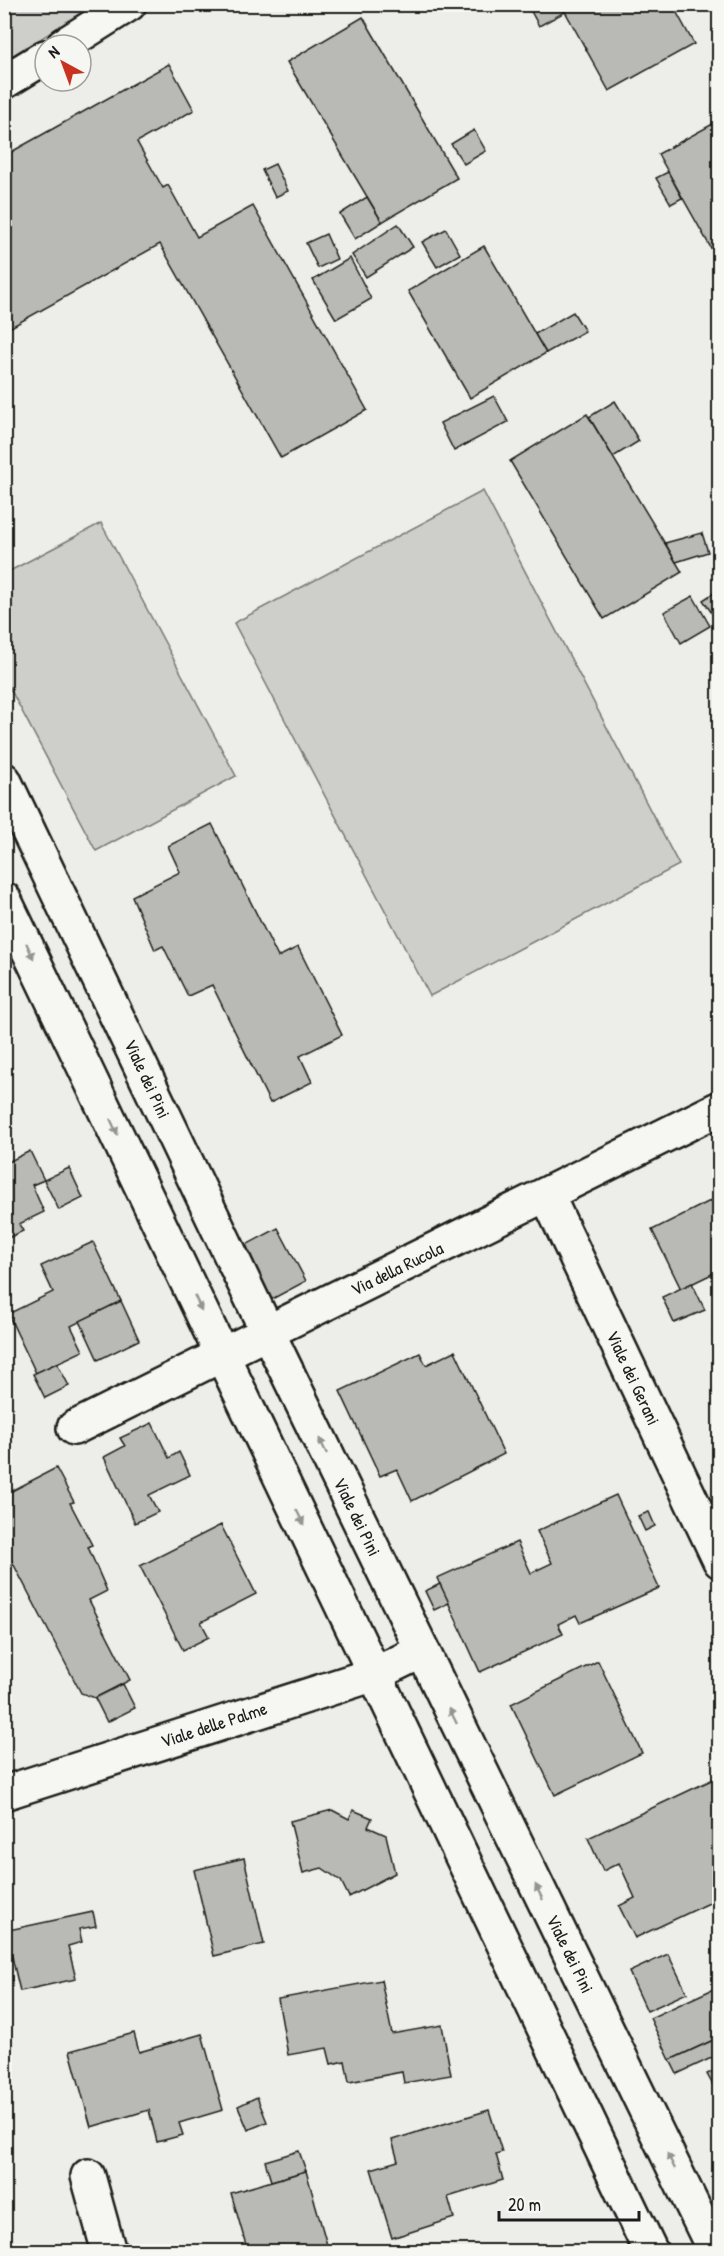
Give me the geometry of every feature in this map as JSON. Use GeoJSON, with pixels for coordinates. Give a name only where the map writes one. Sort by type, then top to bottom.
{"type":"FeatureCollection","features":[{"type":"Feature","properties":{"kind":"street"},"geometry":{"type":"LineString","coordinates":[[83,33],[129,4]]}},
{"type":"Feature","properties":{"kind":"street"},"geometry":{"type":"LineString","coordinates":[[4,82],[33,64]]}},
{"type":"Feature","properties":{"kind":"street","name":"Viale dei Pini"},"geometry":{"type":"LineString","coordinates":[[4,780],[422,1651],[715,2252]]}},
{"type":"Feature","properties":{"kind":"street"},"geometry":{"type":"LineString","coordinates":[[4,898],[651,2252]]}},
{"type":"Feature","properties":{"kind":"street","name":"Via della Rucola"},"geometry":{"type":"LineString","coordinates":[[74,1428],[720,1108]]}},
{"type":"Feature","properties":{"kind":"street","name":"Viale dei Gerani"},"geometry":{"type":"LineString","coordinates":[[546,1195],[720,1561]]}},
{"type":"Feature","properties":{"kind":"street","name":"Viale delle Palme"},"geometry":{"type":"LineString","coordinates":[[4,1793],[375,1674],[422,1651]]}},
{"type":"Feature","properties":{"kind":"street"},"geometry":{"type":"LineString","coordinates":[[88,2176],[109,2252]]}},
{"type":"Feature","properties":{"kind":"path"},"geometry":{"type":"LineString","coordinates":[[4,7],[9,4]]}},
{"type":"Feature","properties":{"kind":"shaded area"},"geometry":{"type":"Polygon","coordinates":[[[5,4],[95,4],[50,33],[33,33],[33,44],[5,61],[5,4]]]}},
{"type":"Feature","properties":{"kind":"shaded area"},"geometry":{"type":"Polygon","coordinates":[[[483,491],[679,865],[430,996],[234,623],[483,491]]]}},
{"type":"Feature","properties":{"kind":"shaded area"},"geometry":{"type":"Polygon","coordinates":[[[101,523],[236,776],[96,851],[5,679],[4,574],[101,523]]]}},
{"type":"Feature","properties":{"kind":"building"},"geometry":{"type":"Polygon","coordinates":[[[527,4],[561,4],[565,12],[539,26],[527,4]]]}},
{"type":"Feature","properties":{"kind":"building"},"geometry":{"type":"Polygon","coordinates":[[[561,4],[672,4],[694,44],[609,91],[561,4]]]}},
{"type":"Feature","properties":{"kind":"building"},"geometry":{"type":"Polygon","coordinates":[[[363,17],[457,178],[382,222],[287,62],[363,17]]]}},
{"type":"Feature","properties":{"kind":"building"},"geometry":{"type":"Polygon","coordinates":[[[169,64],[194,110],[137,142],[163,188],[168,185],[197,237],[253,206],[367,410],[281,458],[160,244],[4,331],[4,279],[9,276],[4,269],[4,156],[169,64]]]}},
{"type":"Feature","properties":{"kind":"building"},"geometry":{"type":"Polygon","coordinates":[[[720,120],[720,264],[658,154],[720,120]]]}},
{"type":"Feature","properties":{"kind":"building"},"geometry":{"type":"Polygon","coordinates":[[[474,130],[486,151],[464,164],[451,144],[474,130]]]}},
{"type":"Feature","properties":{"kind":"building"},"geometry":{"type":"Polygon","coordinates":[[[275,164],[288,191],[275,197],[262,170],[275,164]]]}},
{"type":"Feature","properties":{"kind":"building"},"geometry":{"type":"Polygon","coordinates":[[[668,172],[682,198],[671,204],[656,178],[668,172]]]}},
{"type":"Feature","properties":{"kind":"building"},"geometry":{"type":"Polygon","coordinates":[[[367,197],[382,222],[355,239],[340,214],[367,197]]]}},
{"type":"Feature","properties":{"kind":"building"},"geometry":{"type":"Polygon","coordinates":[[[398,224],[413,247],[366,277],[352,255],[398,224]]]}},
{"type":"Feature","properties":{"kind":"building"},"geometry":{"type":"Polygon","coordinates":[[[446,229],[460,254],[437,267],[422,242],[446,229]]]}},
{"type":"Feature","properties":{"kind":"building"},"geometry":{"type":"Polygon","coordinates":[[[326,234],[337,259],[318,268],[306,243],[326,234]]]}},
{"type":"Feature","properties":{"kind":"building"},"geometry":{"type":"Polygon","coordinates":[[[484,246],[546,353],[470,398],[408,291],[484,246]]]}},
{"type":"Feature","properties":{"kind":"building"},"geometry":{"type":"Polygon","coordinates":[[[350,258],[371,299],[336,319],[313,280],[350,258]]]}},
{"type":"Feature","properties":{"kind":"building"},"geometry":{"type":"Polygon","coordinates":[[[573,312],[585,331],[546,353],[535,334],[573,312]]]}},
{"type":"Feature","properties":{"kind":"building"},"geometry":{"type":"Polygon","coordinates":[[[494,396],[508,422],[454,451],[440,423],[494,396]]]}},
{"type":"Feature","properties":{"kind":"building"},"geometry":{"type":"Polygon","coordinates":[[[615,401],[639,441],[613,457],[589,417],[615,401]]]}},
{"type":"Feature","properties":{"kind":"building"},"geometry":{"type":"Polygon","coordinates":[[[587,414],[682,572],[604,619],[510,461],[587,414]]]}},
{"type":"Feature","properties":{"kind":"building"},"geometry":{"type":"Polygon","coordinates":[[[702,533],[708,552],[676,562],[665,543],[702,533]]]}},
{"type":"Feature","properties":{"kind":"building"},"geometry":{"type":"Polygon","coordinates":[[[720,589],[720,625],[703,600],[720,589]]]}},
{"type":"Feature","properties":{"kind":"building"},"geometry":{"type":"Polygon","coordinates":[[[693,596],[710,626],[681,643],[664,612],[693,596]]]}},
{"type":"Feature","properties":{"kind":"building"},"geometry":{"type":"Polygon","coordinates":[[[212,824],[278,957],[298,947],[342,1035],[300,1056],[312,1082],[270,1103],[212,985],[188,996],[163,946],[155,950],[132,896],[180,872],[168,846],[212,824]]]}},
{"type":"Feature","properties":{"kind":"building"},"geometry":{"type":"Polygon","coordinates":[[[30,1151],[44,1180],[32,1185],[44,1212],[19,1224],[23,1231],[4,1240],[4,1164],[30,1151]]]}},
{"type":"Feature","properties":{"kind":"building"},"geometry":{"type":"Polygon","coordinates":[[[69,1168],[83,1198],[59,1210],[44,1180],[69,1168]]]}},
{"type":"Feature","properties":{"kind":"building"},"geometry":{"type":"Polygon","coordinates":[[[720,1196],[720,1281],[714,1273],[681,1289],[652,1230],[720,1196]]]}},
{"type":"Feature","properties":{"kind":"building"},"geometry":{"type":"Polygon","coordinates":[[[278,1228],[306,1281],[259,1306],[231,1253],[278,1228]]]}},
{"type":"Feature","properties":{"kind":"building"},"geometry":{"type":"Polygon","coordinates":[[[93,1242],[121,1301],[71,1326],[83,1351],[36,1373],[8,1314],[53,1292],[41,1266],[93,1242]]]}},
{"type":"Feature","properties":{"kind":"building"},"geometry":{"type":"Polygon","coordinates":[[[692,1283],[705,1310],[674,1323],[662,1297],[692,1283]]]}},
{"type":"Feature","properties":{"kind":"building"},"geometry":{"type":"Polygon","coordinates":[[[121,1301],[139,1340],[98,1360],[80,1321],[121,1301]]]}},
{"type":"Feature","properties":{"kind":"building"},"geometry":{"type":"Polygon","coordinates":[[[720,1329],[720,1347],[713,1332],[720,1329]]]}},
{"type":"Feature","properties":{"kind":"building"},"geometry":{"type":"Polygon","coordinates":[[[455,1351],[504,1454],[412,1501],[397,1469],[380,1476],[340,1391],[420,1353],[426,1365],[455,1351]]]}},
{"type":"Feature","properties":{"kind":"building"},"geometry":{"type":"Polygon","coordinates":[[[57,1363],[69,1386],[45,1398],[33,1374],[57,1363]]]}},
{"type":"Feature","properties":{"kind":"building"},"geometry":{"type":"Polygon","coordinates":[[[152,1423],[169,1458],[179,1452],[190,1475],[149,1495],[158,1512],[135,1523],[104,1457],[125,1446],[120,1438],[152,1423]]]}},
{"type":"Feature","properties":{"kind":"building"},"geometry":{"type":"Polygon","coordinates":[[[56,1468],[74,1502],[70,1503],[92,1545],[88,1547],[107,1591],[89,1600],[130,1680],[95,1698],[81,1693],[4,1546],[4,1495],[56,1468]]]}},
{"type":"Feature","properties":{"kind":"building"},"geometry":{"type":"Polygon","coordinates":[[[616,1495],[659,1588],[580,1623],[576,1615],[558,1624],[563,1634],[480,1672],[437,1578],[517,1542],[531,1573],[552,1563],[537,1531],[616,1495]]]}},
{"type":"Feature","properties":{"kind":"building"},"geometry":{"type":"Polygon","coordinates":[[[649,1512],[655,1526],[645,1531],[638,1516],[649,1512]]]}},
{"type":"Feature","properties":{"kind":"building"},"geometry":{"type":"Polygon","coordinates":[[[221,1525],[256,1594],[201,1622],[209,1637],[183,1650],[140,1566],[221,1525]]]}},
{"type":"Feature","properties":{"kind":"building"},"geometry":{"type":"Polygon","coordinates":[[[440,1584],[449,1603],[434,1610],[425,1591],[440,1584]]]}},
{"type":"Feature","properties":{"kind":"building"},"geometry":{"type":"Polygon","coordinates":[[[598,1661],[642,1753],[555,1795],[511,1704],[598,1661]]]}},
{"type":"Feature","properties":{"kind":"building"},"geometry":{"type":"Polygon","coordinates":[[[123,1684],[135,1708],[107,1722],[95,1698],[123,1684]]]}},
{"type":"Feature","properties":{"kind":"building"},"geometry":{"type":"Polygon","coordinates":[[[720,1776],[720,1898],[635,1938],[619,1906],[635,1898],[619,1863],[603,1871],[588,1838],[720,1776]]]}},
{"type":"Feature","properties":{"kind":"building"},"geometry":{"type":"Polygon","coordinates":[[[332,1810],[349,1819],[353,1810],[372,1818],[368,1827],[386,1835],[395,1873],[349,1897],[341,1881],[322,1868],[303,1873],[290,1821],[332,1810]]]}},
{"type":"Feature","properties":{"kind":"building"},"geometry":{"type":"Polygon","coordinates":[[[244,1858],[264,1944],[214,1956],[194,1870],[244,1858]]]}},
{"type":"Feature","properties":{"kind":"building"},"geometry":{"type":"Polygon","coordinates":[[[93,1912],[96,1926],[79,1929],[82,1942],[68,1946],[76,1979],[20,1991],[12,1957],[4,1959],[4,1931],[93,1912]]]}},
{"type":"Feature","properties":{"kind":"building"},"geometry":{"type":"Polygon","coordinates":[[[668,1954],[687,1993],[647,2011],[629,1972],[668,1954]]]}},
{"type":"Feature","properties":{"kind":"building"},"geometry":{"type":"Polygon","coordinates":[[[381,1980],[392,2034],[442,2025],[451,2075],[404,2083],[402,2072],[349,2082],[345,2061],[331,2064],[327,2048],[288,2055],[278,1999],[381,1980]]]}},
{"type":"Feature","properties":{"kind":"building"},"geometry":{"type":"Polygon","coordinates":[[[720,1986],[720,2037],[670,2060],[650,2018],[720,1986]]]}},
{"type":"Feature","properties":{"kind":"building"},"geometry":{"type":"Polygon","coordinates":[[[134,2033],[139,2052],[202,2034],[223,2110],[179,2123],[183,2135],[157,2142],[149,2110],[91,2127],[70,2051],[134,2033]]]}},
{"type":"Feature","properties":{"kind":"building"},"geometry":{"type":"Polygon","coordinates":[[[720,2037],[720,2054],[677,2074],[670,2060],[720,2037]]]}},
{"type":"Feature","properties":{"kind":"building"},"geometry":{"type":"Polygon","coordinates":[[[720,2068],[720,2098],[707,2074],[720,2068]]]}},
{"type":"Feature","properties":{"kind":"building"},"geometry":{"type":"Polygon","coordinates":[[[257,2097],[267,2122],[248,2130],[238,2106],[257,2097]]]}},
{"type":"Feature","properties":{"kind":"building"},"geometry":{"type":"Polygon","coordinates":[[[489,2110],[502,2152],[496,2154],[503,2180],[448,2197],[454,2218],[392,2238],[371,2169],[398,2161],[392,2140],[489,2110]]]}},
{"type":"Feature","properties":{"kind":"building"},"geometry":{"type":"Polygon","coordinates":[[[299,2151],[306,2171],[271,2181],[265,2161],[299,2151]]]}},
{"type":"Feature","properties":{"kind":"building"},"geometry":{"type":"Polygon","coordinates":[[[306,2171],[329,2252],[248,2252],[231,2193],[306,2171]]]}}]}
